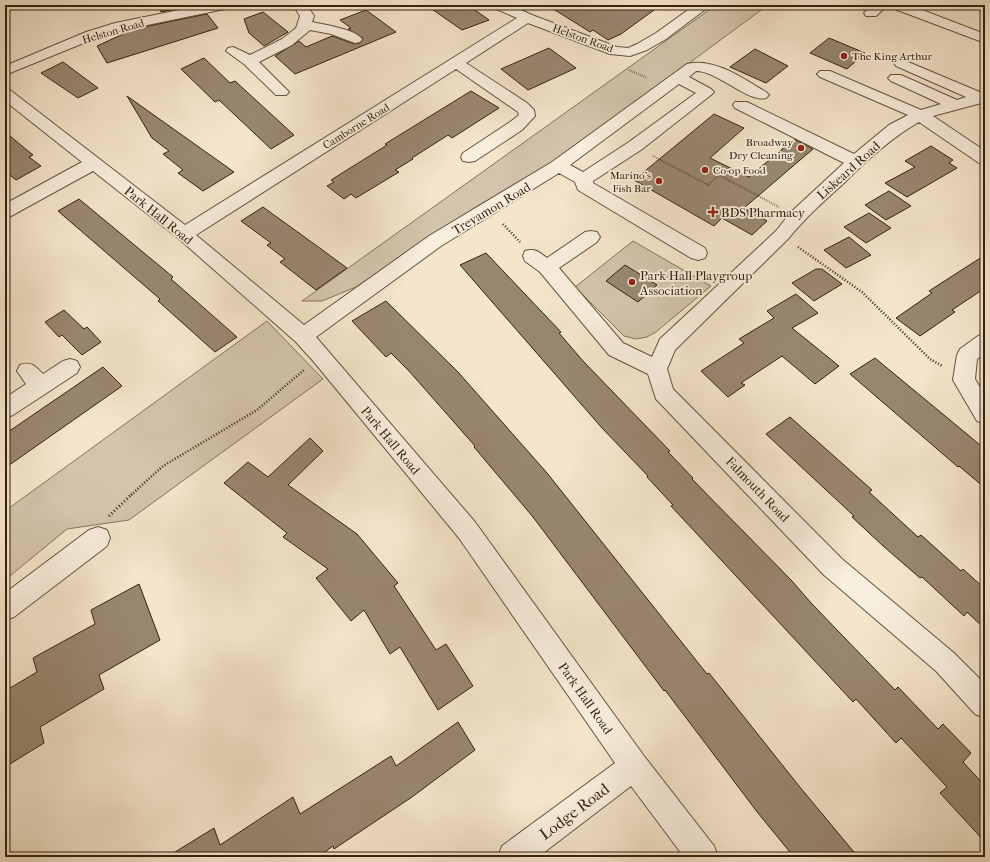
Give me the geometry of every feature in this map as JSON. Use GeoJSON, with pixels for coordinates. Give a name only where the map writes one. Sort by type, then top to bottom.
{"type":"FeatureCollection","features":[{"type":"Feature","properties":{"kind":"street","name":"Helston Road"},"geometry":{"type":"LineString","coordinates":[[5,71],[91,35],[120,26],[225,5]]}},
{"type":"Feature","properties":{"kind":"street"},"geometry":{"type":"LineString","coordinates":[[254,66],[304,30],[307,16],[300,5]]}},
{"type":"Feature","properties":{"kind":"street","name":"Helston Road"},"geometry":{"type":"LineString","coordinates":[[499,5],[527,18],[615,51],[630,52],[661,36],[704,5]]}},
{"type":"Feature","properties":{"kind":"street"},"geometry":{"type":"LineString","coordinates":[[897,5],[985,39]]}},
{"type":"Feature","properties":{"kind":"street","name":"Camborne Road"},"geometry":{"type":"LineString","coordinates":[[184,234],[527,18]]}},
{"type":"Feature","properties":{"kind":"street"},"geometry":{"type":"LineString","coordinates":[[305,25],[335,31],[355,39]]}},
{"type":"Feature","properties":{"kind":"street"},"geometry":{"type":"LineString","coordinates":[[233,51],[254,66],[281,92]]}},
{"type":"Feature","properties":{"kind":"street"},"geometry":{"type":"LineString","coordinates":[[456,62],[521,106],[526,110],[527,116],[516,126],[469,157]]}},
{"type":"Feature","properties":{"kind":"street"},"geometry":{"type":"LineString","coordinates":[[901,63],[983,97]]}},
{"type":"Feature","properties":{"kind":"street","name":"Treyamon Road"},"geometry":{"type":"LineString","coordinates":[[303,336],[435,241],[558,166],[692,67],[702,67],[761,95]]}},
{"type":"Feature","properties":{"kind":"street"},"geometry":{"type":"LineString","coordinates":[[825,74],[920,115],[985,159]]}},
{"type":"Feature","properties":{"kind":"street"},"geometry":{"type":"LineString","coordinates":[[584,179],[635,146],[706,92],[678,77]]}},
{"type":"Feature","properties":{"kind":"street"},"geometry":{"type":"LineString","coordinates":[[896,78],[954,105]]}},
{"type":"Feature","properties":{"kind":"street","name":"Park Hall Road"},"geometry":{"type":"LineString","coordinates":[[5,93],[184,234],[303,336],[467,530],[634,766],[702,857]]}},
{"type":"Feature","properties":{"kind":"street","name":"Liskeard Road"},"geometry":{"type":"LineString","coordinates":[[657,369],[667,345],[782,235],[797,216],[856,162],[895,129],[920,115],[983,97]]}},
{"type":"Feature","properties":{"kind":"street"},"geometry":{"type":"LineString","coordinates":[[741,105],[856,162]]}},
{"type":"Feature","properties":{"kind":"street"},"geometry":{"type":"LineString","coordinates":[[5,212],[94,163]]}},
{"type":"Feature","properties":{"kind":"street"},"geometry":{"type":"LineString","coordinates":[[558,166],[584,179]]}},
{"type":"Feature","properties":{"kind":"street"},"geometry":{"type":"LineString","coordinates":[[584,179],[584,186],[698,253]]}},
{"type":"Feature","properties":{"kind":"street"},"geometry":{"type":"LineString","coordinates":[[592,237],[540,261],[616,349],[657,369]]}},
{"type":"Feature","properties":{"kind":"street"},"geometry":{"type":"LineString","coordinates":[[985,342],[967,355],[964,380],[985,415]]}},
{"type":"Feature","properties":{"kind":"street"},"geometry":{"type":"LineString","coordinates":[[5,408],[34,378],[70,367]]}},
{"type":"Feature","properties":{"kind":"street","name":"Falmouth Road"},"geometry":{"type":"LineString","coordinates":[[657,369],[664,393],[833,567],[945,662],[985,704]]}},
{"type":"Feature","properties":{"kind":"street"},"geometry":{"type":"LineString","coordinates":[[5,608],[80,545]]}},
{"type":"Feature","properties":{"kind":"street","name":"Lodge Road"},"geometry":{"type":"LineString","coordinates":[[514,857],[634,766]]}},
{"type":"Feature","properties":{"kind":"path"},"geometry":{"type":"LineString","coordinates":[[635,146],[708,184],[720,175],[797,216]]}},
{"type":"Feature","properties":{"kind":"path"},"geometry":{"type":"LineString","coordinates":[[489,208],[540,261]]}},
{"type":"Feature","properties":{"kind":"path"},"geometry":{"type":"LineString","coordinates":[[782,235],[862,292],[930,359],[964,380]]}},
{"type":"Feature","properties":{"kind":"path"},"geometry":{"type":"LineString","coordinates":[[80,545],[164,466],[186,451],[258,410],[321,356]]}},
{"type":"Feature","properties":{"kind":"shaded area"},"geometry":{"type":"Polygon","coordinates":[[[716,5],[768,5],[536,176],[479,205],[356,287],[322,301],[302,301],[716,5]]]}},
{"type":"Feature","properties":{"kind":"shaded area"},"geometry":{"type":"Polygon","coordinates":[[[633,241],[711,286],[656,332],[647,337],[636,339],[624,336],[575,287],[633,241]]]}},
{"type":"Feature","properties":{"kind":"shaded area"},"geometry":{"type":"Polygon","coordinates":[[[267,321],[323,379],[129,520],[67,529],[5,580],[5,511],[267,321]]]}},
{"type":"Feature","properties":{"kind":"building"},"geometry":{"type":"Polygon","coordinates":[[[158,5],[196,5],[161,12],[158,5]]]}},
{"type":"Feature","properties":{"kind":"building"},"geometry":{"type":"Polygon","coordinates":[[[426,5],[468,5],[489,20],[462,30],[426,5]]]}},
{"type":"Feature","properties":{"kind":"building"},"geometry":{"type":"Polygon","coordinates":[[[547,5],[661,5],[621,34],[608,40],[593,30],[590,32],[547,5]]]}},
{"type":"Feature","properties":{"kind":"building"},"geometry":{"type":"Polygon","coordinates":[[[366,10],[396,32],[295,74],[275,56],[299,41],[306,47],[332,36],[354,44],[360,43],[363,38],[348,29],[351,28],[340,20],[366,10]]]}},
{"type":"Feature","properties":{"kind":"building"},"geometry":{"type":"Polygon","coordinates":[[[263,12],[288,32],[264,46],[249,33],[244,19],[263,12]]]}},
{"type":"Feature","properties":{"kind":"building"},"geometry":{"type":"Polygon","coordinates":[[[207,14],[218,28],[107,63],[97,46],[134,29],[207,14]]]}},
{"type":"Feature","properties":{"kind":"building","name":"The King Arthur"},"geometry":{"type":"Polygon","coordinates":[[[829,38],[865,53],[847,69],[810,53],[829,38]]]}},
{"type":"Feature","properties":{"kind":"building"},"geometry":{"type":"Polygon","coordinates":[[[549,48],[576,68],[528,90],[501,69],[549,48]]]}},
{"type":"Feature","properties":{"kind":"building"},"geometry":{"type":"Polygon","coordinates":[[[755,49],[788,66],[766,83],[730,67],[755,49]]]}},
{"type":"Feature","properties":{"kind":"building"},"geometry":{"type":"Polygon","coordinates":[[[204,58],[230,83],[235,81],[294,135],[271,149],[219,100],[215,102],[181,69],[204,58]]]}},
{"type":"Feature","properties":{"kind":"building"},"geometry":{"type":"Polygon","coordinates":[[[63,62],[98,88],[78,98],[41,73],[63,62]]]}},
{"type":"Feature","properties":{"kind":"building"},"geometry":{"type":"Polygon","coordinates":[[[471,91],[499,108],[452,138],[448,135],[395,170],[399,172],[356,198],[351,194],[344,199],[327,186],[334,182],[331,180],[387,145],[385,144],[471,91]]]}},
{"type":"Feature","properties":{"kind":"building"},"geometry":{"type":"Polygon","coordinates":[[[127,96],[234,172],[203,191],[178,173],[183,170],[163,154],[169,151],[152,138],[127,96]]]}},
{"type":"Feature","properties":{"kind":"building"},"geometry":{"type":"Polygon","coordinates":[[[714,114],[744,128],[710,158],[749,177],[794,139],[813,149],[744,208],[767,221],[752,235],[722,218],[714,226],[634,180],[714,114]]]}},
{"type":"Feature","properties":{"kind":"building"},"geometry":{"type":"Polygon","coordinates":[[[5,132],[33,155],[29,157],[41,166],[16,180],[5,171],[5,132]]]}},
{"type":"Feature","properties":{"kind":"building"},"geometry":{"type":"Polygon","coordinates":[[[931,146],[953,160],[949,163],[957,168],[907,197],[885,183],[915,167],[905,161],[931,146]]]}},
{"type":"Feature","properties":{"kind":"building"},"geometry":{"type":"Polygon","coordinates":[[[889,191],[911,206],[886,220],[865,205],[889,191]]]}},
{"type":"Feature","properties":{"kind":"building"},"geometry":{"type":"Polygon","coordinates":[[[79,199],[173,277],[171,279],[237,337],[215,352],[158,301],[160,299],[58,211],[79,199]]]}},
{"type":"Feature","properties":{"kind":"building"},"geometry":{"type":"Polygon","coordinates":[[[263,207],[347,268],[316,290],[280,262],[285,259],[267,245],[271,243],[241,221],[263,207]]]}},
{"type":"Feature","properties":{"kind":"building"},"geometry":{"type":"Polygon","coordinates":[[[869,213],[891,228],[866,243],[844,227],[869,213]]]}},
{"type":"Feature","properties":{"kind":"building"},"geometry":{"type":"Polygon","coordinates":[[[849,237],[871,255],[846,268],[824,250],[849,237]]]}},
{"type":"Feature","properties":{"kind":"building"},"geometry":{"type":"Polygon","coordinates":[[[486,253],[561,332],[559,333],[583,361],[670,451],[668,452],[693,478],[692,479],[792,581],[812,604],[895,690],[898,687],[938,729],[943,724],[971,753],[963,762],[985,786],[985,842],[940,793],[947,787],[901,738],[896,743],[856,699],[853,702],[671,506],[673,505],[647,477],[648,476],[602,428],[460,265],[486,253]]]}},
{"type":"Feature","properties":{"kind":"building"},"geometry":{"type":"Polygon","coordinates":[[[985,255],[985,288],[952,310],[955,312],[920,336],[896,318],[932,293],[929,291],[985,255]]]}},
{"type":"Feature","properties":{"kind":"building"},"geometry":{"type":"Polygon","coordinates":[[[625,265],[657,285],[638,302],[606,281],[625,265]]]}},
{"type":"Feature","properties":{"kind":"building"},"geometry":{"type":"Polygon","coordinates":[[[816,269],[822,269],[842,284],[814,301],[792,283],[816,269]]]}},
{"type":"Feature","properties":{"kind":"building"},"geometry":{"type":"Polygon","coordinates":[[[796,294],[818,313],[792,328],[839,366],[815,384],[782,356],[741,383],[745,385],[728,397],[701,371],[744,343],[739,339],[774,318],[767,311],[796,294]]]}},
{"type":"Feature","properties":{"kind":"building"},"geometry":{"type":"Polygon","coordinates":[[[386,301],[458,372],[547,473],[707,674],[709,673],[858,857],[794,857],[758,813],[665,690],[664,691],[533,517],[474,447],[475,446],[409,371],[391,353],[386,357],[352,321],[386,301]]]}},
{"type":"Feature","properties":{"kind":"building"},"geometry":{"type":"Polygon","coordinates":[[[64,310],[84,329],[87,327],[101,342],[82,355],[62,335],[59,337],[45,322],[64,310]]]}},
{"type":"Feature","properties":{"kind":"building"},"geometry":{"type":"Polygon","coordinates":[[[875,358],[985,449],[985,488],[959,466],[958,467],[850,374],[875,358]]]}},
{"type":"Feature","properties":{"kind":"building"},"geometry":{"type":"Polygon","coordinates":[[[103,367],[122,386],[5,468],[5,434],[103,367]]]}},
{"type":"Feature","properties":{"kind":"building"},"geometry":{"type":"Polygon","coordinates":[[[790,417],[872,490],[869,492],[918,537],[921,535],[961,571],[963,569],[985,589],[985,629],[967,612],[964,616],[922,577],[920,578],[882,545],[852,517],[854,516],[766,434],[790,417]]]}},
{"type":"Feature","properties":{"kind":"building"},"geometry":{"type":"Polygon","coordinates":[[[310,438],[323,451],[288,485],[357,534],[398,583],[394,586],[436,650],[446,644],[473,686],[438,710],[400,647],[390,654],[364,610],[351,621],[316,578],[328,569],[283,537],[287,533],[224,483],[248,462],[268,477],[310,438]]]}},
{"type":"Feature","properties":{"kind":"building"},"geometry":{"type":"Polygon","coordinates":[[[139,584],[160,640],[99,675],[104,689],[40,727],[44,743],[5,767],[5,691],[37,672],[33,658],[95,624],[91,610],[139,584]]]}},
{"type":"Feature","properties":{"kind":"building"},"geometry":{"type":"Polygon","coordinates":[[[458,722],[475,750],[412,797],[334,849],[333,846],[318,857],[167,857],[214,828],[220,845],[293,797],[300,814],[391,756],[396,766],[458,722]]]}},
{"type":"Feature","properties":{"kind":"place","name":"The King Arthur"},"geometry":{"type":"Point","coordinates":[844,56]}},
{"type":"Feature","properties":{"kind":"place","name":"Broadway Dry Cleaning"},"geometry":{"type":"Point","coordinates":[801,148]}},
{"type":"Feature","properties":{"kind":"place","name":"Co-op Food"},"geometry":{"type":"Point","coordinates":[705,170]}},
{"type":"Feature","properties":{"kind":"place","name":"Marino's Fish Bar"},"geometry":{"type":"Point","coordinates":[659,181]}},
{"type":"Feature","properties":{"kind":"place","name":"BDS Pharmacy"},"geometry":{"type":"Point","coordinates":[713,212]}},
{"type":"Feature","properties":{"kind":"place","name":"Park Hall Playgroup Association"},"geometry":{"type":"Point","coordinates":[632,282]}}]}
